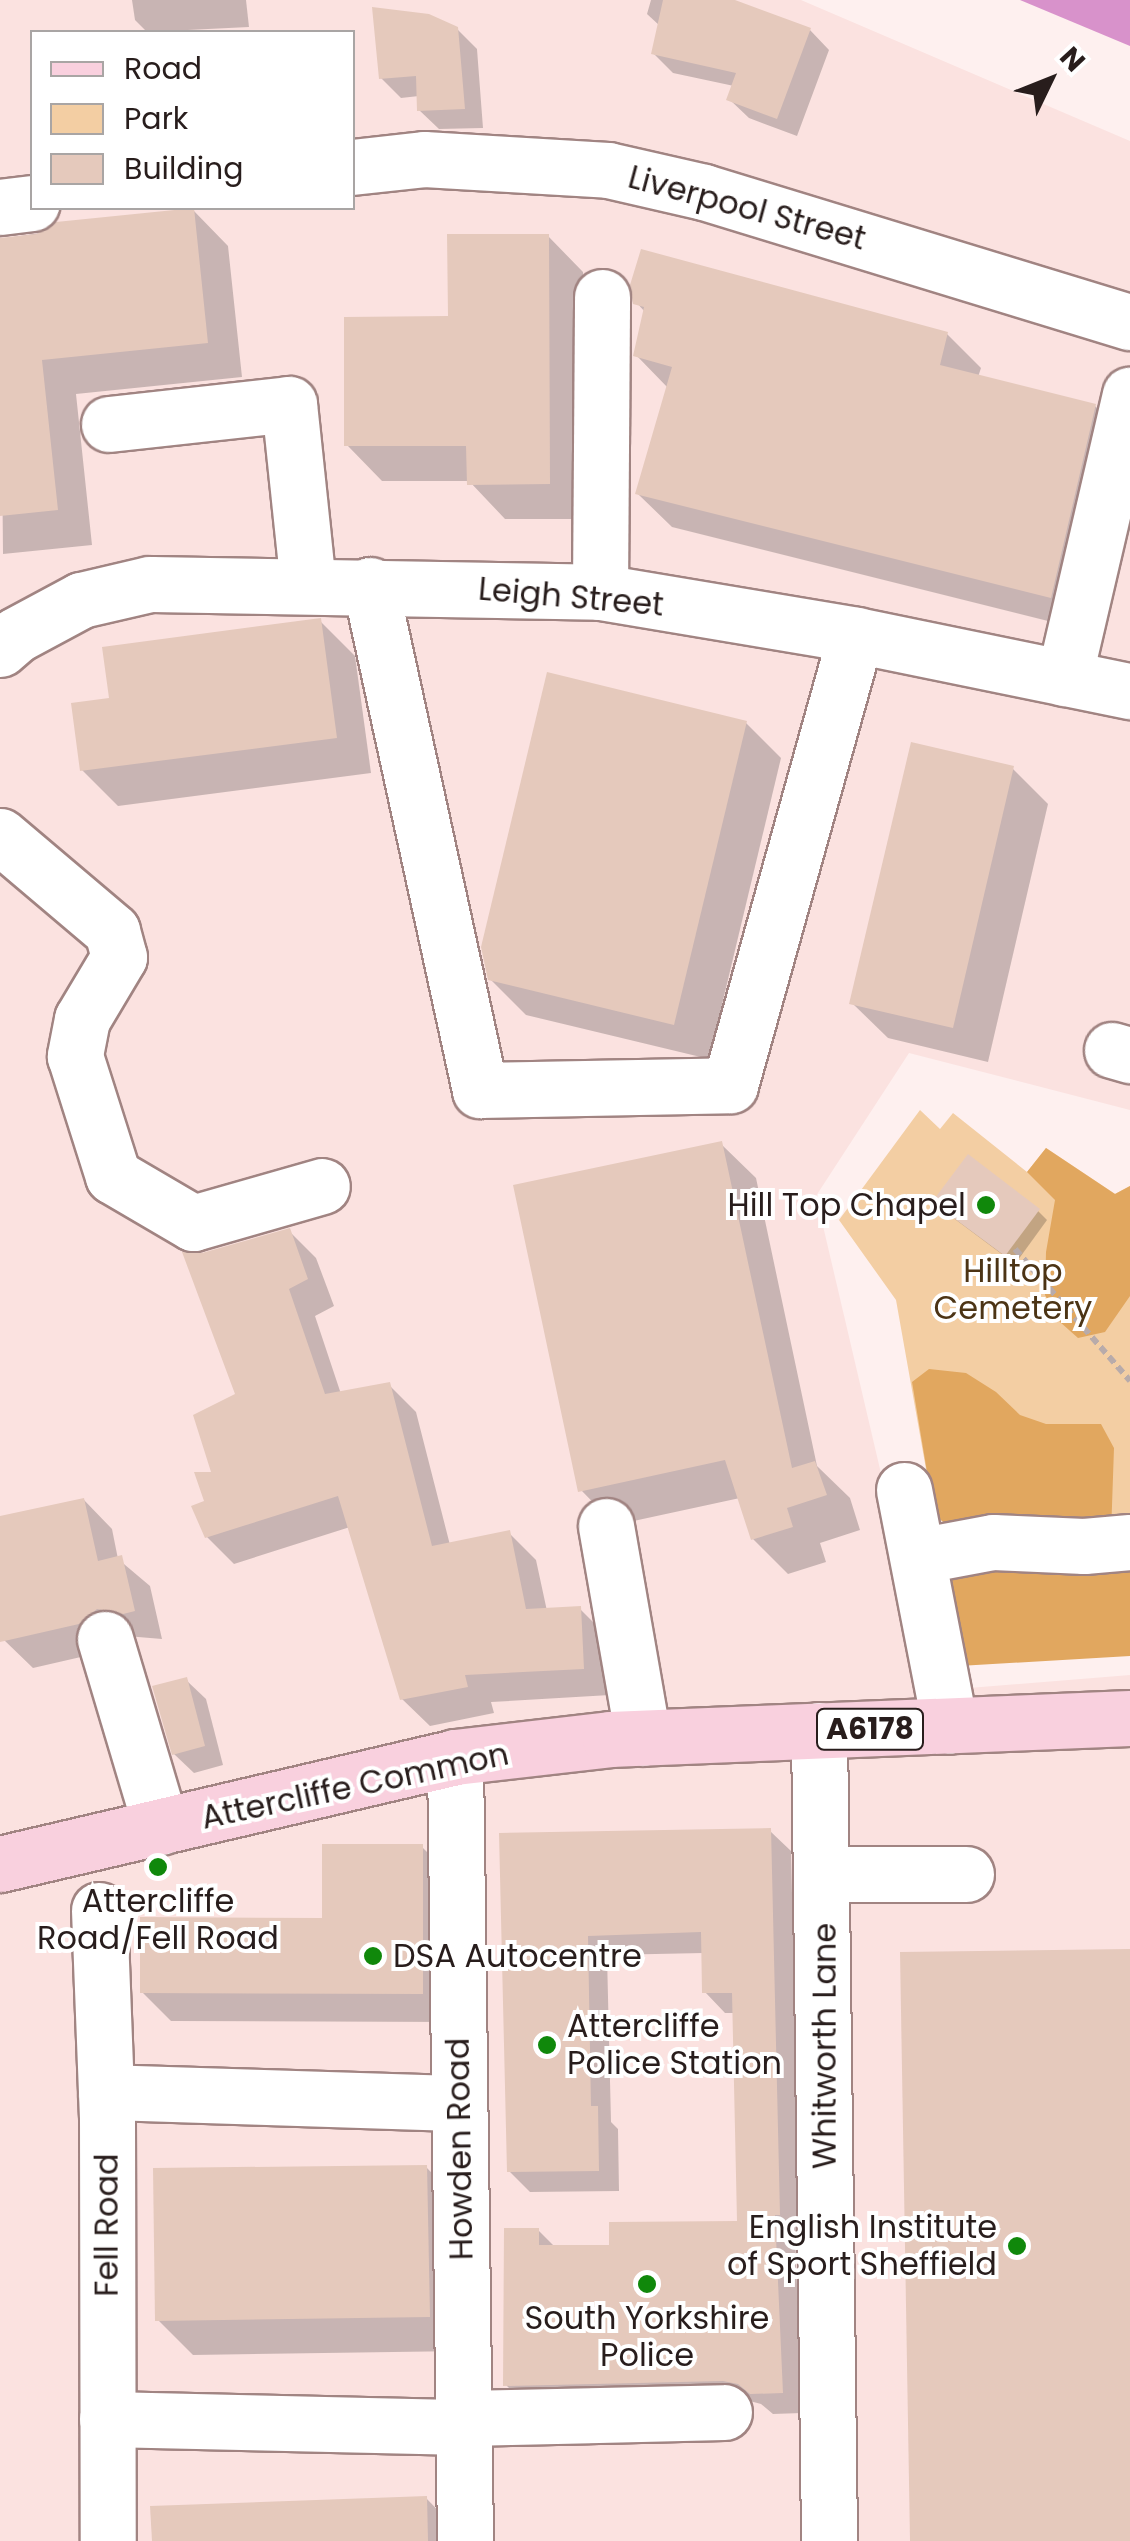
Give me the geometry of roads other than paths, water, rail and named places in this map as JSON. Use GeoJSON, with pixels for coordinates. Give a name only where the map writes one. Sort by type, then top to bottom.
{"type":"FeatureCollection","features":[{"type":"Feature","properties":{"kind":"main road","name":"Attercliffe Common"},"geometry":{"type":"LineString","coordinates":[[1,1864],[455,1758],[643,1738],[1130,1718]]}},
{"type":"Feature","properties":{"kind":"street","name":"Liverpool Street"},"geometry":{"type":"LineString","coordinates":[[355,167],[424,158],[608,170],[704,192],[1130,322]]}},
{"type":"Feature","properties":{"kind":"street"},"geometry":{"type":"LineString","coordinates":[[0,207],[30,203]]}},
{"type":"Feature","properties":{"kind":"street"},"geometry":{"type":"LineString","coordinates":[[600,592],[602,297]]}},
{"type":"Feature","properties":{"kind":"street"},"geometry":{"type":"LineString","coordinates":[[1064,678],[1130,395]]}},
{"type":"Feature","properties":{"kind":"street"},"geometry":{"type":"LineString","coordinates":[[109,424],[288,404],[308,584]]}},
{"type":"Feature","properties":{"kind":"street","name":"Leigh Street"},"geometry":{"type":"LineString","coordinates":[[8,642],[81,600],[150,584],[600,592],[856,635],[1130,691]]}},
{"type":"Feature","properties":{"kind":"street"},"geometry":{"type":"LineString","coordinates":[[370,585],[480,1090],[730,1086],[856,635]]}},
{"type":"Feature","properties":{"kind":"street"},"geometry":{"type":"LineString","coordinates":[[0,836],[112,932],[119,957],[82,1018],[76,1056],[116,1179],[193,1223],[322,1186]]}},
{"type":"Feature","properties":{"kind":"street"},"geometry":{"type":"LineString","coordinates":[[904,1490],[950,1726]]}},
{"type":"Feature","properties":{"kind":"street"},"geometry":{"type":"LineString","coordinates":[[606,1526],[643,1738]]}},
{"type":"Feature","properties":{"kind":"street"},"geometry":{"type":"LineString","coordinates":[[918,1556],[993,1542],[1084,1546],[1130,1542]]}},
{"type":"Feature","properties":{"kind":"street"},"geometry":{"type":"LineString","coordinates":[[106,1639],[161,1827]]}},
{"type":"Feature","properties":{"kind":"street","name":"Whitworth Lane"},"geometry":{"type":"LineString","coordinates":[[819,1730],[824,1874],[829,2541]]}},
{"type":"Feature","properties":{"kind":"street","name":"Howden Road"},"geometry":{"type":"LineString","coordinates":[[455,1758],[466,2541]]}},
{"type":"Feature","properties":{"kind":"street"},"geometry":{"type":"LineString","coordinates":[[824,1874],[966,1874]]}},
{"type":"Feature","properties":{"kind":"street","name":"Fell Road"},"geometry":{"type":"LineString","coordinates":[[100,1910],[106,2092],[108,2541]]}},
{"type":"Feature","properties":{"kind":"street"},"geometry":{"type":"LineString","coordinates":[[106,2092],[459,2103]]}},
{"type":"Feature","properties":{"kind":"street"},"geometry":{"type":"LineString","coordinates":[[107,2419],[465,2422],[724,2412]]}},
{"type":"Feature","properties":{"kind":"place","name":"Hill Top Chapel"},"geometry":{"type":"Point","coordinates":[986,1205]}},
{"type":"Feature","properties":{"kind":"place","name":"Attercliffe Road/Fell Road"},"geometry":{"type":"Point","coordinates":[158,1867]}},
{"type":"Feature","properties":{"kind":"place","name":"DSA Autocentre"},"geometry":{"type":"Point","coordinates":[373,1956]}},
{"type":"Feature","properties":{"kind":"place","name":"Attercliffe Police Station"},"geometry":{"type":"Point","coordinates":[547,2045]}},
{"type":"Feature","properties":{"kind":"place","name":"English Institute of Sport Sheffield"},"geometry":{"type":"Point","coordinates":[1017,2246]}},
{"type":"Feature","properties":{"kind":"place","name":"South Yorkshire Police"},"geometry":{"type":"Point","coordinates":[647,2284]}},
{"type":"Feature","properties":{"kind":"park label","name":"Hilltop Cemetery"},"geometry":{"type":"Point","coordinates":[1013,1290]}}]}
